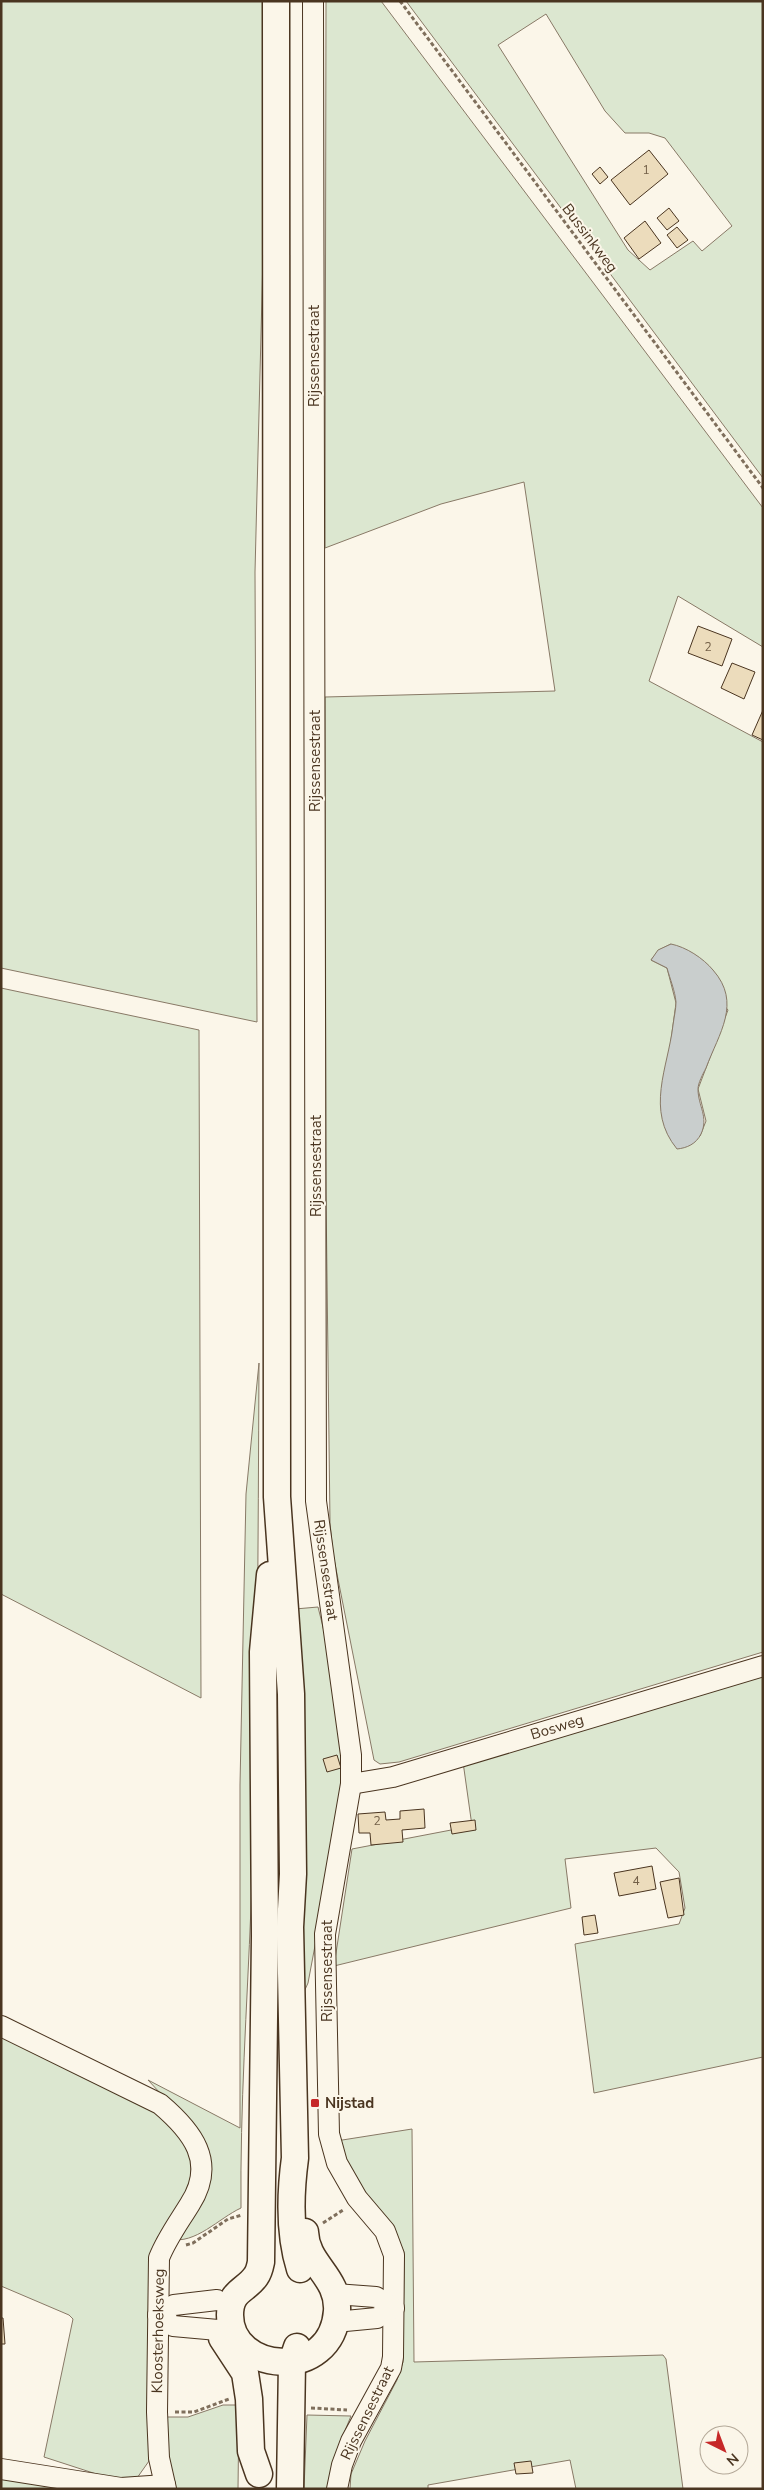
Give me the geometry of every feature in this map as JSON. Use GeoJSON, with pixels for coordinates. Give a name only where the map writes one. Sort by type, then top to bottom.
{"type":"FeatureCollection","features":[{"type":"Feature","properties":{"kind":"main road"},"geometry":{"type":"LineString","coordinates":[[276,1],[277,1497],[292,1731],[293,1864],[290,1927],[294,2158],[291,2185],[295,2254],[300,2269]]}},
{"type":"Feature","properties":{"kind":"main road"},"geometry":{"type":"LineString","coordinates":[[226,2331],[231,2323],[231,2306],[240,2289],[258,2274],[253,2264],[263,2152],[265,1936],[263,1652],[277,1497]]}},
{"type":"Feature","properties":{"kind":"main road"},"geometry":{"type":"LineString","coordinates":[[291,2482],[299,2360],[296,2348],[318,2328],[327,2293],[326,2273],[308,2252],[302,2183],[294,2158]]}},
{"type":"Feature","properties":{"kind":"main road"},"geometry":{"type":"LineString","coordinates":[[247,2358],[276,2363],[299,2360],[326,2341],[335,2322],[337,2309],[327,2293],[300,2269],[291,2264],[253,2264],[228,2283],[217,2300],[216,2315],[226,2331],[247,2348],[247,2358],[259,2370],[263,2451],[260,2481]]}},
{"type":"Feature","properties":{"kind":"street","name":"Rijssensestraat"},"geometry":{"type":"LineString","coordinates":[[313,1],[316,1501],[351,1755],[351,1784],[325,1934],[330,2134],[337,2163],[357,2198],[385,2231],[394,2255],[391,2368],[351,2441],[342,2465],[338,2489]]}},
{"type":"Feature","properties":{"kind":"street","name":"Bosweg"},"geometry":{"type":"LineString","coordinates":[[351,1784],[393,1777],[763,1666]]}},
{"type":"Feature","properties":{"kind":"street","name":"Kloosterhoeksweg"},"geometry":{"type":"LineString","coordinates":[[1,2026],[160,2104],[181,2122],[197,2146],[201,2164],[200,2183],[192,2202],[165,2242],[159,2258],[157,2412],[159,2458],[165,2487]]}},
{"type":"Feature","properties":{"kind":"street"},"geometry":{"type":"LineString","coordinates":[[327,2293],[376,2297],[394,2308],[377,2318],[335,2322]]}},
{"type":"Feature","properties":{"kind":"street"},"geometry":{"type":"LineString","coordinates":[[217,2300],[174,2305],[158,2315],[173,2326],[226,2331]]}},
{"type":"Feature","properties":{"kind":"street"},"geometry":{"type":"LineString","coordinates":[[1,2468],[121,2488],[165,2487]]}},
{"type":"Feature","properties":{"kind":"path","name":"Bussinkweg"},"geometry":{"type":"LineString","coordinates":[[400,1],[763,488]]}},
{"type":"Feature","properties":{"kind":"green space"},"geometry":{"type":"Polygon","coordinates":[[[1,1],[266,1],[266,136],[255,572],[257,1022],[1,968],[1,1]]]}},
{"type":"Feature","properties":{"kind":"green space"},"geometry":{"type":"Polygon","coordinates":[[[326,1],[381,1],[763,508],[763,647],[678,596],[649,681],[763,742],[763,1652],[399,1762],[380,1764],[374,1760],[333,1554],[330,1523],[326,1194],[325,697],[555,691],[524,482],[441,504],[325,548],[326,1]],[[671,944],[659,950],[651,960],[667,968],[676,1003],[671,1040],[700,1136],[706,1121],[698,1089],[728,1010],[671,944]]]}},
{"type":"Feature","properties":{"kind":"green space"},"geometry":{"type":"Polygon","coordinates":[[[406,1],[763,1],[763,478],[406,1]],[[546,14],[498,45],[628,250],[650,270],[693,241],[702,251],[732,226],[665,138],[649,133],[625,133],[605,111],[546,14]]]}},
{"type":"Feature","properties":{"kind":"green space"},"geometry":{"type":"Polygon","coordinates":[[[1,988],[199,1030],[201,1698],[1,1594],[1,988]]]}},
{"type":"Feature","properties":{"kind":"green space"},"geometry":{"type":"Polygon","coordinates":[[[259,1363],[255,1771],[243,2095],[241,2208],[207,2230],[179,2240],[170,2239],[204,2182],[186,2121],[148,2080],[240,2128],[240,1785],[246,1494],[259,1363]]]}},
{"type":"Feature","properties":{"kind":"green space"},"geometry":{"type":"Polygon","coordinates":[[[318,1607],[333,1667],[346,1737],[335,1839],[308,1983],[299,2003],[295,1609],[318,1607]]]}},
{"type":"Feature","properties":{"kind":"green space"},"geometry":{"type":"Polygon","coordinates":[[[763,1672],[763,2057],[594,2093],[575,1944],[679,1924],[685,1908],[679,1872],[656,1848],[565,1859],[571,1908],[334,1966],[352,1849],[472,1826],[463,1762],[763,1672]]]}},
{"type":"Feature","properties":{"kind":"green space"},"geometry":{"type":"Polygon","coordinates":[[[1,2036],[158,2109],[191,2151],[191,2180],[182,2206],[157,2238],[149,2267],[149,2461],[137,2478],[121,2482],[44,2457],[73,2319],[69,2315],[1,2286],[1,2036]]]}},
{"type":"Feature","properties":{"kind":"green space"},"geometry":{"type":"Polygon","coordinates":[[[412,2129],[414,2362],[663,2355],[666,2359],[683,2489],[576,2489],[570,2460],[428,2485],[428,2489],[350,2489],[351,2474],[365,2441],[397,2380],[403,2362],[404,2252],[393,2229],[359,2189],[336,2141],[412,2129]]]}},
{"type":"Feature","properties":{"kind":"green space"},"geometry":{"type":"Polygon","coordinates":[[[223,2405],[239,2405],[238,2489],[171,2489],[163,2417],[188,2417],[223,2405]]]}},
{"type":"Feature","properties":{"kind":"green space"},"geometry":{"type":"Polygon","coordinates":[[[307,2415],[351,2416],[339,2445],[329,2489],[304,2489],[307,2415]]]}},
{"type":"Feature","properties":{"kind":"green space"},"geometry":{"type":"Polygon","coordinates":[[[1,2473],[103,2489],[1,2489],[1,2473]]]}},
{"type":"Feature","properties":{"kind":"shaded area"},"geometry":{"type":"Polygon","coordinates":[[[671,944],[694,954],[713,970],[722,982],[727,1006],[722,1030],[698,1087],[698,1095],[704,1117],[701,1134],[694,1143],[677,1149],[667,1134],[660,1104],[676,1002],[667,968],[651,960],[658,950],[671,944]]]}},
{"type":"Feature","properties":{"kind":"building"},"geometry":{"type":"Polygon","coordinates":[[[649,150],[668,174],[630,205],[611,180],[649,150]]]}},
{"type":"Feature","properties":{"kind":"building"},"geometry":{"type":"Polygon","coordinates":[[[600,167],[608,177],[600,184],[592,174],[600,167]]]}},
{"type":"Feature","properties":{"kind":"building"},"geometry":{"type":"Polygon","coordinates":[[[669,208],[679,221],[667,230],[657,218],[669,208]]]}},
{"type":"Feature","properties":{"kind":"building"},"geometry":{"type":"Polygon","coordinates":[[[645,221],[661,243],[639,259],[624,238],[645,221]]]}},
{"type":"Feature","properties":{"kind":"building"},"geometry":{"type":"Polygon","coordinates":[[[677,227],[688,240],[677,248],[667,235],[677,227]]]}},
{"type":"Feature","properties":{"kind":"building"},"geometry":{"type":"Polygon","coordinates":[[[698,626],[732,639],[722,666],[688,653],[698,626]]]}},
{"type":"Feature","properties":{"kind":"building"},"geometry":{"type":"Polygon","coordinates":[[[732,663],[755,672],[744,699],[721,688],[732,663]]]}},
{"type":"Feature","properties":{"kind":"building"},"geometry":{"type":"Polygon","coordinates":[[[763,710],[763,740],[752,735],[763,710]]]}},
{"type":"Feature","properties":{"kind":"building"},"geometry":{"type":"Polygon","coordinates":[[[337,1755],[341,1768],[327,1772],[323,1759],[337,1755]]]}},
{"type":"Feature","properties":{"kind":"building"},"geometry":{"type":"Polygon","coordinates":[[[424,1809],[425,1828],[402,1830],[403,1842],[371,1845],[370,1833],[359,1833],[358,1814],[385,1812],[386,1820],[400,1819],[400,1811],[424,1809]]]}},
{"type":"Feature","properties":{"kind":"building"},"geometry":{"type":"Polygon","coordinates":[[[475,1820],[476,1830],[452,1834],[450,1823],[475,1820]]]}},
{"type":"Feature","properties":{"kind":"building"},"geometry":{"type":"Polygon","coordinates":[[[652,1866],[656,1889],[619,1896],[614,1873],[652,1866]]]}},
{"type":"Feature","properties":{"kind":"building"},"geometry":{"type":"Polygon","coordinates":[[[679,1878],[684,1915],[668,1918],[660,1882],[679,1878]]]}},
{"type":"Feature","properties":{"kind":"building"},"geometry":{"type":"Polygon","coordinates":[[[595,1915],[598,1933],[584,1935],[582,1917],[595,1915]]]}},
{"type":"Feature","properties":{"kind":"building"},"geometry":{"type":"Polygon","coordinates":[[[1,2318],[3,2318],[5,2344],[1,2344],[1,2318]]]}},
{"type":"Feature","properties":{"kind":"building"},"geometry":{"type":"Polygon","coordinates":[[[531,2461],[533,2473],[516,2474],[514,2463],[531,2461]]]}},
{"type":"Feature","properties":{"kind":"place","name":"Nijstad"},"geometry":{"type":"Point","coordinates":[315,2103]}}]}
